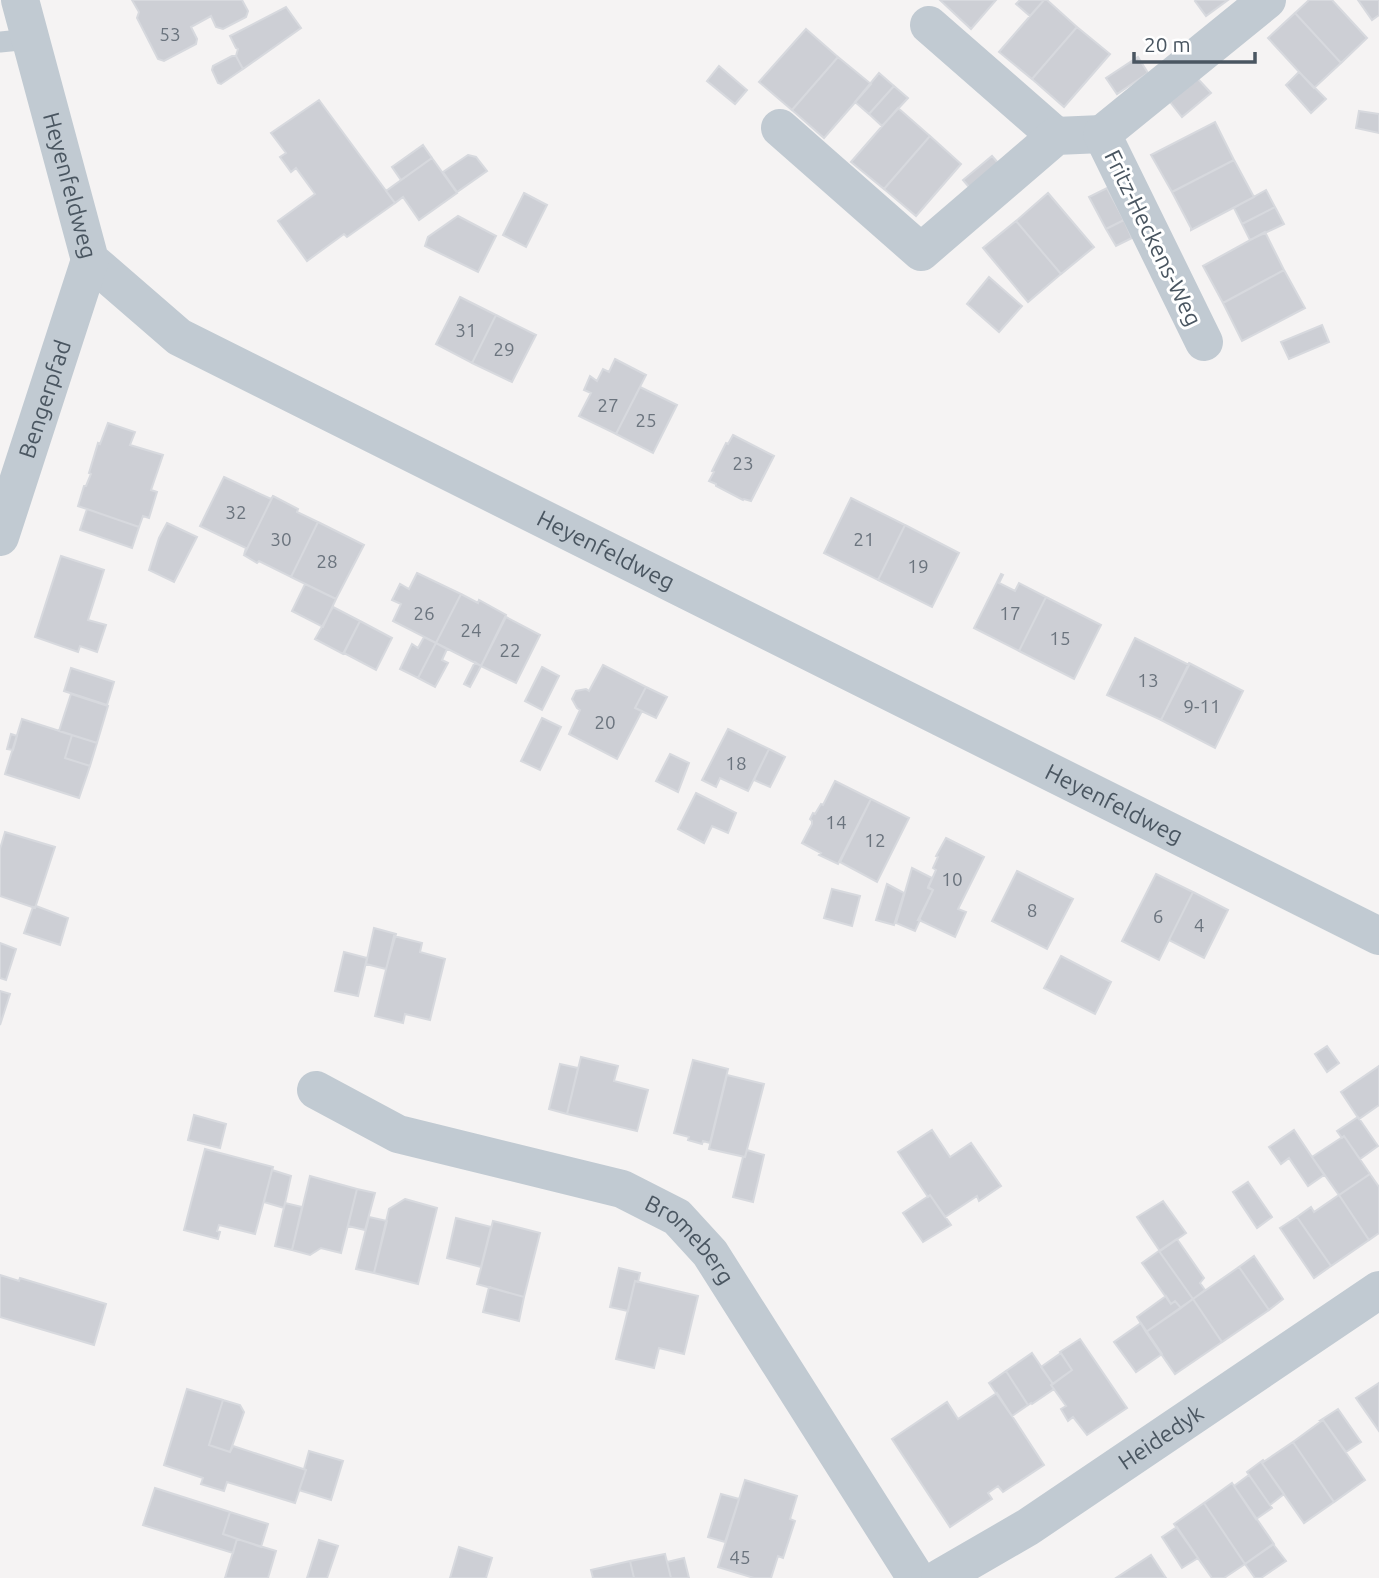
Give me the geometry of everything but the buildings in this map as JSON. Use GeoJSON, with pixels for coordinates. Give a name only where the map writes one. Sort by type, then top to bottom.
{"type":"FeatureCollection","features":[{"type":"Feature","properties":{"kind":"street","name":"Heyenfeldweg"},"geometry":{"type":"LineString","coordinates":[[20,0],[15,40],[90,260],[179,337],[1379,936]]}},
{"type":"Feature","properties":{"kind":"street","name":"Fritz-Heckens-Weg"},"geometry":{"type":"LineString","coordinates":[[1056,136],[1102,134],[1268,0]]}},
{"type":"Feature","properties":{"kind":"street"},"geometry":{"type":"LineString","coordinates":[[780,128],[921,252],[1056,136],[929,25]]}},
{"type":"Feature","properties":{"kind":"street","name":"Fritz-Heckens-Weg"},"geometry":{"type":"LineString","coordinates":[[1102,134],[1204,342]]}},
{"type":"Feature","properties":{"kind":"street","name":"Bengerpfad"},"geometry":{"type":"LineString","coordinates":[[0,537],[90,260]]}},
{"type":"Feature","properties":{"kind":"street","name":"Bromeberg"},"geometry":{"type":"LineString","coordinates":[[316,1090],[398,1135],[622,1189],[677,1217],[710,1254],[916,1578]]}},
{"type":"Feature","properties":{"kind":"street","name":"Heidedyk"},"geometry":{"type":"LineString","coordinates":[[940,1578],[1028,1527],[1379,1290]]}}]}
